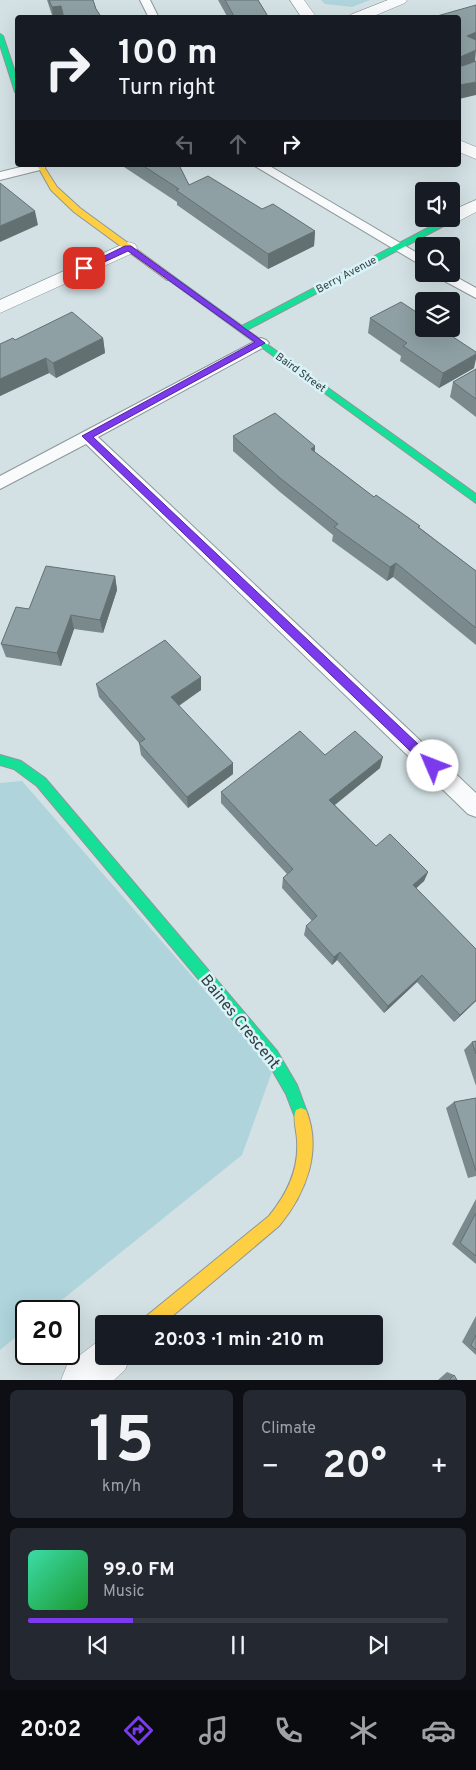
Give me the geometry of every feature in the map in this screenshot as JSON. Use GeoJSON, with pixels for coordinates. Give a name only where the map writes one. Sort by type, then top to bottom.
{"type":"FeatureCollection","features":[{"type":"Feature","properties":{"kind":"street"},"geometry":{"type":"LineString","coordinates":[[297,0],[308,15]]}},
{"type":"Feature","properties":{"kind":"street"},"geometry":{"type":"LineString","coordinates":[[362,15],[400,0]]}},
{"type":"Feature","properties":{"kind":"street"},"geometry":{"type":"LineString","coordinates":[[0,36],[15,83]]}},
{"type":"Feature","properties":{"kind":"street"},"geometry":{"type":"LineString","coordinates":[[461,146],[476,154]]}},
{"type":"Feature","properties":{"kind":"street","name":"Baird Street"},"geometry":{"type":"LineString","coordinates":[[41,167],[47,178],[63,198],[128,248],[476,499]]}},
{"type":"Feature","properties":{"kind":"street","name":"Berry Avenue"},"geometry":{"type":"LineString","coordinates":[[460,213],[476,205]]}},
{"type":"Feature","properties":{"kind":"street","name":"Berry Avenue"},"geometry":{"type":"LineString","coordinates":[[242,329],[434,227]]}},
{"type":"Feature","properties":{"kind":"street"},"geometry":{"type":"LineString","coordinates":[[0,307],[128,248]]}},
{"type":"Feature","properties":{"kind":"street","name":"Baines Crescent"},"geometry":{"type":"LineString","coordinates":[[0,760],[7,761],[24,769],[41,782],[54,797],[272,1056],[293,1092],[303,1118],[305,1150],[300,1177],[290,1202],[274,1221],[161,1315]]}},
{"type":"Feature","properties":{"kind":"street"},"geometry":{"type":"LineString","coordinates":[[82,1380],[100,1365]]}},
{"type":"Feature","properties":{"kind":"lane"},"geometry":{"type":"LineString","coordinates":[[145,0],[152,15]]}},
{"type":"Feature","properties":{"kind":"lane"},"geometry":{"type":"LineString","coordinates":[[0,176],[33,167]]}},
{"type":"Feature","properties":{"kind":"lane"},"geometry":{"type":"LineString","coordinates":[[263,167],[415,257]]}},
{"type":"Feature","properties":{"kind":"lane"},"geometry":{"type":"LineString","coordinates":[[456,282],[476,294]]}},
{"type":"Feature","properties":{"kind":"lane"},"geometry":{"type":"LineString","coordinates":[[0,483],[261,343]]}},
{"type":"Feature","properties":{"kind":"lane"},"geometry":{"type":"LineString","coordinates":[[87,436],[476,807]]}},
{"type":"Feature","properties":{"kind":"shaded area"},"geometry":{"type":"Polygon","coordinates":[[[321,0],[370,0],[352,7],[325,4],[321,0]]]}},
{"type":"Feature","properties":{"kind":"shaded area"},"geometry":{"type":"Polygon","coordinates":[[[22,781],[273,1069],[242,1155],[62,1300],[15,1300],[15,1338],[0,1350],[0,783],[22,781]]]}},
{"type":"Feature","properties":{"kind":"building"},"geometry":{"type":"Polygon","coordinates":[[[49,0],[93,0],[100,15],[63,15],[61,6],[52,7],[49,0]]]}},
{"type":"Feature","properties":{"kind":"building"},"geometry":{"type":"Polygon","coordinates":[[[225,0],[258,0],[267,15],[233,15],[225,0]]]}},
{"type":"Feature","properties":{"kind":"building"},"geometry":{"type":"Polygon","coordinates":[[[476,5],[476,32],[467,36],[476,40],[476,50],[461,57],[461,15],[441,15],[476,5]]]}},
{"type":"Feature","properties":{"kind":"building"},"geometry":{"type":"Polygon","coordinates":[[[476,61],[476,82],[461,85],[461,66],[476,61]]]}},
{"type":"Feature","properties":{"kind":"building"},"geometry":{"type":"Polygon","coordinates":[[[145,167],[180,167],[189,185],[208,176],[262,209],[273,204],[315,231],[268,254],[176,190],[179,189],[145,167]]]}},
{"type":"Feature","properties":{"kind":"building"},"geometry":{"type":"Polygon","coordinates":[[[0,183],[35,211],[0,226],[0,183]]]}},
{"type":"Feature","properties":{"kind":"building"},"geometry":{"type":"Polygon","coordinates":[[[401,302],[415,311],[415,337],[453,337],[476,352],[476,354],[443,373],[403,346],[407,343],[370,318],[401,302]]]}},
{"type":"Feature","properties":{"kind":"building"},"geometry":{"type":"Polygon","coordinates":[[[72,312],[103,338],[53,363],[46,358],[0,379],[0,344],[13,338],[15,340],[72,312]]]}},
{"type":"Feature","properties":{"kind":"building"},"geometry":{"type":"Polygon","coordinates":[[[476,369],[476,399],[453,382],[476,369]]]}},
{"type":"Feature","properties":{"kind":"building"},"geometry":{"type":"Polygon","coordinates":[[[275,413],[315,446],[311,449],[374,497],[376,495],[420,526],[418,527],[476,571],[476,628],[396,563],[390,567],[334,527],[338,524],[280,478],[233,436],[275,413]]]}},
{"type":"Feature","properties":{"kind":"building"},"geometry":{"type":"Polygon","coordinates":[[[46,566],[115,576],[100,620],[71,615],[57,653],[1,644],[16,607],[29,609],[46,566]]]}},
{"type":"Feature","properties":{"kind":"building"},"geometry":{"type":"Polygon","coordinates":[[[165,640],[201,677],[171,697],[233,763],[187,797],[139,743],[145,739],[96,684],[165,640]]]}},
{"type":"Feature","properties":{"kind":"building"},"geometry":{"type":"Polygon","coordinates":[[[300,731],[325,755],[355,731],[383,757],[329,800],[376,846],[390,834],[428,872],[413,885],[476,949],[476,1000],[460,1015],[422,975],[388,1006],[340,952],[334,957],[306,926],[317,916],[283,878],[293,869],[221,792],[300,731]]]}},
{"type":"Feature","properties":{"kind":"building"},"geometry":{"type":"Polygon","coordinates":[[[476,1041],[476,1054],[472,1042],[476,1041]]]}},
{"type":"Feature","properties":{"kind":"building"},"geometry":{"type":"Polygon","coordinates":[[[476,1098],[476,1171],[454,1102],[476,1098]]]}},
{"type":"Feature","properties":{"kind":"building"},"geometry":{"type":"Polygon","coordinates":[[[476,1213],[476,1256],[460,1243],[476,1213]]]}},
{"type":"Feature","properties":{"kind":"building"},"geometry":{"type":"Polygon","coordinates":[[[476,1335],[476,1350],[471,1345],[476,1335]]]}},
{"type":"Feature","properties":{"kind":"building"},"geometry":{"type":"Polygon","coordinates":[[[454,1375],[457,1380],[449,1380],[454,1375]]]}},
{"type":"Feature","properties":{"kind":"traffic: fast"},"geometry":{"type":"LineString","coordinates":[[0,36],[15,83]]}},
{"type":"Feature","properties":{"kind":"traffic: fast"},"geometry":{"type":"LineString","coordinates":[[242,329],[435,227]]}},
{"type":"Feature","properties":{"kind":"traffic: fast"},"geometry":{"type":"LineString","coordinates":[[170,278],[476,499]]}},
{"type":"Feature","properties":{"kind":"traffic: fast"},"geometry":{"type":"LineString","coordinates":[[0,760],[17,765],[41,782],[272,1056],[292,1090],[301,1115]]}},
{"type":"Feature","properties":{"kind":"traffic: slow"},"geometry":{"type":"LineString","coordinates":[[41,167],[54,188],[77,210],[170,278]]}},
{"type":"Feature","properties":{"kind":"traffic: slow"},"geometry":{"type":"LineString","coordinates":[[161,1315],[274,1221],[284,1209],[302,1172],[305,1144],[301,1115]]}},
{"type":"Feature","properties":{"kind":"route"},"geometry":{"type":"LineString","coordinates":[[84,268],[128,248],[261,343],[87,436],[433,766]]}}]}
